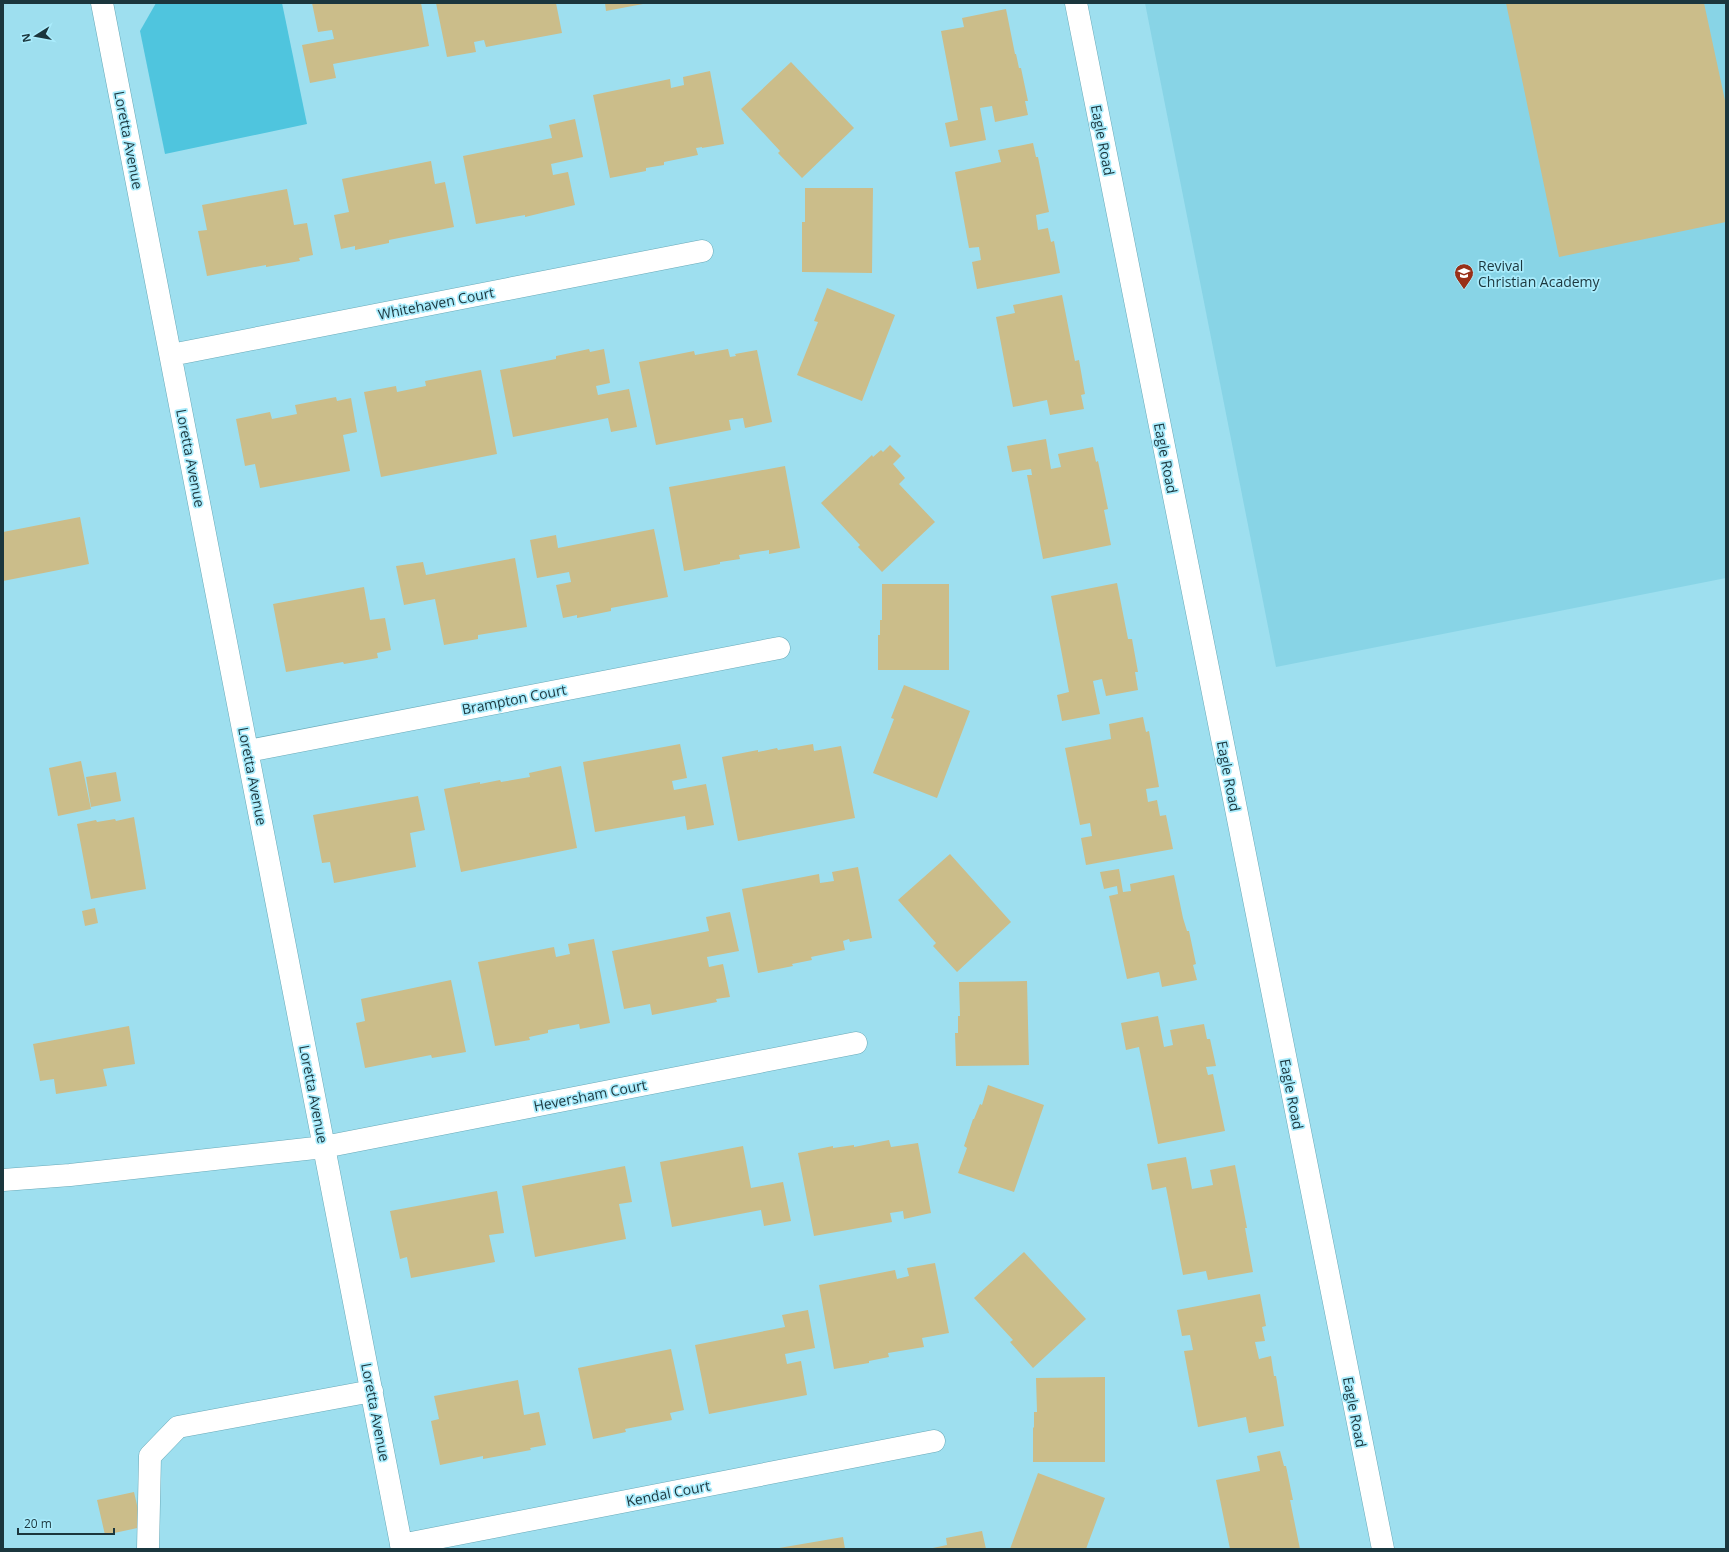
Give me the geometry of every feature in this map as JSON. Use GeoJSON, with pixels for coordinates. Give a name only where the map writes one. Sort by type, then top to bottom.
{"type":"FeatureCollection","features":[{"type":"Feature","properties":{"kind":"street","name":"Loretta Avenue"},"geometry":{"type":"LineString","coordinates":[[102,3],[402,1547]]}},
{"type":"Feature","properties":{"kind":"street","name":"Eagle Road"},"geometry":{"type":"LineString","coordinates":[[1076,3],[1382,1549]]}},
{"type":"Feature","properties":{"kind":"street","name":"Whitehaven Court"},"geometry":{"type":"LineString","coordinates":[[171,355],[702,251]]}},
{"type":"Feature","properties":{"kind":"street","name":"Brampton Court"},"geometry":{"type":"LineString","coordinates":[[248,751],[780,648]]}},
{"type":"Feature","properties":{"kind":"street","name":"Heversham Court"},"geometry":{"type":"LineString","coordinates":[[3,1180],[70,1175],[324,1147],[856,1043]]}},
{"type":"Feature","properties":{"kind":"street"},"geometry":{"type":"LineString","coordinates":[[148,1549],[150,1456],[178,1427],[372,1391]]}},
{"type":"Feature","properties":{"kind":"street","name":"Kendal Court"},"geometry":{"type":"LineString","coordinates":[[402,1547],[934,1441]]}},
{"type":"Feature","properties":{"kind":"shaded area"},"geometry":{"type":"Polygon","coordinates":[[[156,3],[282,3],[307,124],[165,154],[140,31],[156,3]]]}},
{"type":"Feature","properties":{"kind":"shaded area","name":"Revival Christian Academy"},"geometry":{"type":"Polygon","coordinates":[[[1145,3],[1726,3],[1726,578],[1276,667],[1145,3]]]}},
{"type":"Feature","properties":{"kind":"building"},"geometry":{"type":"Polygon","coordinates":[[[312,3],[421,3],[429,46],[333,64],[336,78],[310,83],[302,45],[334,39],[332,30],[318,32],[312,3]]]}},
{"type":"Feature","properties":{"kind":"building"},"geometry":{"type":"Polygon","coordinates":[[[436,3],[556,3],[562,33],[486,47],[484,40],[474,42],[476,52],[447,57],[436,3]]]}},
{"type":"Feature","properties":{"kind":"building"},"geometry":{"type":"Polygon","coordinates":[[[605,3],[643,3],[643,4],[606,11],[605,3]]]}},
{"type":"Feature","properties":{"kind":"building"},"geometry":{"type":"Polygon","coordinates":[[[1506,3],[1704,3],[1726,105],[1726,222],[1559,257],[1506,3]]]}},
{"type":"Feature","properties":{"kind":"building"},"geometry":{"type":"Polygon","coordinates":[[[1006,9],[1015,54],[1019,68],[1021,68],[1028,101],[1025,101],[1028,115],[995,122],[992,106],[980,108],[986,140],[950,147],[945,123],[958,120],[941,31],[964,27],[962,18],[1006,9]]]}},
{"type":"Feature","properties":{"kind":"building"},"geometry":{"type":"Polygon","coordinates":[[[791,62],[854,128],[802,178],[778,153],[780,151],[741,109],[791,62]]]}},
{"type":"Feature","properties":{"kind":"building"},"geometry":{"type":"Polygon","coordinates":[[[710,71],[724,144],[696,148],[698,155],[664,162],[664,165],[646,168],[646,171],[610,178],[593,95],[670,79],[671,88],[684,85],[683,77],[710,71]]]}},
{"type":"Feature","properties":{"kind":"building"},"geometry":{"type":"Polygon","coordinates":[[[575,119],[583,157],[551,164],[553,175],[568,172],[575,205],[525,217],[525,215],[476,224],[463,156],[552,138],[549,125],[575,119]]]}},
{"type":"Feature","properties":{"kind":"building"},"geometry":{"type":"Polygon","coordinates":[[[1033,143],[1036,157],[1038,157],[1049,212],[1036,215],[1038,230],[1048,228],[1051,242],[1054,241],[1060,273],[977,289],[972,262],[981,260],[979,247],[969,248],[955,172],[1001,162],[998,150],[1033,143]]]}},
{"type":"Feature","properties":{"kind":"building"},"geometry":{"type":"Polygon","coordinates":[[[431,161],[435,184],[445,182],[454,227],[389,240],[389,243],[355,250],[355,246],[341,249],[334,215],[349,212],[342,179],[431,161]]]}},
{"type":"Feature","properties":{"kind":"building"},"geometry":{"type":"Polygon","coordinates":[[[805,188],[873,188],[872,273],[802,272],[802,222],[805,222],[805,188]]]}},
{"type":"Feature","properties":{"kind":"building"},"geometry":{"type":"Polygon","coordinates":[[[287,189],[294,225],[307,223],[313,255],[299,258],[300,261],[266,267],[266,265],[207,276],[198,231],[207,230],[202,205],[287,189]]]}},
{"type":"Feature","properties":{"kind":"building"},"geometry":{"type":"Polygon","coordinates":[[[827,288],[895,315],[862,401],[797,375],[818,322],[814,321],[827,288]]]}},
{"type":"Feature","properties":{"kind":"building"},"geometry":{"type":"Polygon","coordinates":[[[1062,295],[1075,361],[1079,360],[1085,394],[1081,395],[1084,409],[1050,415],[1047,400],[1013,407],[996,317],[1015,313],[1013,305],[1062,295]]]}},
{"type":"Feature","properties":{"kind":"building"},"geometry":{"type":"Polygon","coordinates":[[[589,349],[590,352],[604,349],[610,383],[596,386],[598,395],[629,389],[637,427],[611,432],[608,418],[513,437],[500,370],[556,359],[556,356],[589,349]]]}},
{"type":"Feature","properties":{"kind":"building"},"geometry":{"type":"Polygon","coordinates":[[[728,349],[730,357],[736,356],[735,354],[757,350],[772,422],[745,428],[743,418],[729,420],[731,430],[656,445],[639,362],[694,351],[695,355],[728,349]]]}},
{"type":"Feature","properties":{"kind":"building"},"geometry":{"type":"Polygon","coordinates":[[[481,370],[497,454],[381,477],[364,392],[396,386],[397,392],[426,386],[425,381],[481,370]]]}},
{"type":"Feature","properties":{"kind":"building"},"geometry":{"type":"Polygon","coordinates":[[[336,397],[337,401],[351,398],[357,432],[343,435],[350,471],[260,488],[255,464],[245,466],[236,419],[270,412],[272,419],[297,414],[295,405],[336,397]]]}},
{"type":"Feature","properties":{"kind":"building"},"geometry":{"type":"Polygon","coordinates":[[[1046,439],[1051,469],[1061,467],[1058,454],[1093,447],[1096,462],[1098,461],[1108,509],[1104,510],[1111,545],[1043,559],[1027,475],[1032,475],[1031,469],[1012,472],[1007,446],[1046,439]]]}},
{"type":"Feature","properties":{"kind":"building"},"geometry":{"type":"Polygon","coordinates":[[[890,445],[901,456],[893,464],[905,478],[899,484],[935,522],[882,572],[858,547],[860,545],[821,503],[872,455],[873,457],[881,450],[883,452],[890,445]]]}},
{"type":"Feature","properties":{"kind":"building"},"geometry":{"type":"Polygon","coordinates":[[[785,466],[800,548],[769,554],[769,550],[739,555],[740,559],[720,562],[720,564],[684,571],[669,487],[785,466]]]}},
{"type":"Feature","properties":{"kind":"building"},"geometry":{"type":"Polygon","coordinates":[[[80,517],[89,564],[3,581],[3,532],[80,517]]]}},
{"type":"Feature","properties":{"kind":"building"},"geometry":{"type":"Polygon","coordinates":[[[654,529],[668,597],[611,608],[611,611],[577,618],[577,615],[563,618],[556,585],[571,582],[569,572],[537,578],[530,540],[556,535],[558,548],[654,529]]]}},
{"type":"Feature","properties":{"kind":"building"},"geometry":{"type":"Polygon","coordinates":[[[515,558],[527,627],[478,635],[478,639],[444,645],[435,599],[404,605],[396,566],[423,562],[426,575],[515,558]]]}},
{"type":"Feature","properties":{"kind":"building"},"geometry":{"type":"Polygon","coordinates":[[[1117,583],[1128,639],[1132,639],[1138,672],[1135,672],[1138,690],[1106,696],[1102,679],[1093,681],[1100,714],[1062,721],[1057,695],[1069,692],[1051,596],[1117,583]]]}},
{"type":"Feature","properties":{"kind":"building"},"geometry":{"type":"Polygon","coordinates":[[[882,584],[949,584],[949,670],[878,670],[878,635],[880,635],[880,620],[882,620],[882,584]]]}},
{"type":"Feature","properties":{"kind":"building"},"geometry":{"type":"Polygon","coordinates":[[[364,587],[370,620],[385,618],[391,650],[377,653],[378,658],[344,664],[343,662],[286,672],[273,604],[364,587]]]}},
{"type":"Feature","properties":{"kind":"building"},"geometry":{"type":"Polygon","coordinates":[[[904,685],[970,711],[937,798],[873,773],[894,719],[891,718],[904,685]]]}},
{"type":"Feature","properties":{"kind":"building"},"geometry":{"type":"Polygon","coordinates":[[[1143,717],[1146,732],[1149,731],[1159,787],[1146,789],[1148,802],[1157,800],[1160,816],[1166,815],[1173,849],[1086,865],[1081,838],[1092,836],[1090,823],[1080,825],[1065,748],[1111,739],[1109,724],[1143,717]]]}},
{"type":"Feature","properties":{"kind":"building"},"geometry":{"type":"Polygon","coordinates":[[[680,744],[687,778],[672,781],[674,790],[706,784],[714,825],[687,830],[685,816],[595,832],[583,762],[680,744]]]}},
{"type":"Feature","properties":{"kind":"building"},"geometry":{"type":"Polygon","coordinates":[[[813,744],[814,751],[841,746],[855,818],[738,841],[722,757],[758,750],[758,752],[777,748],[778,750],[813,744]]]}},
{"type":"Feature","properties":{"kind":"building"},"geometry":{"type":"Polygon","coordinates":[[[81,761],[91,809],[58,816],[49,768],[81,761]]]}},
{"type":"Feature","properties":{"kind":"building"},"geometry":{"type":"Polygon","coordinates":[[[561,766],[577,848],[461,872],[444,789],[480,782],[480,784],[500,780],[501,782],[530,777],[529,773],[561,766]]]}},
{"type":"Feature","properties":{"kind":"building"},"geometry":{"type":"Polygon","coordinates":[[[116,772],[121,801],[91,807],[86,777],[116,772]]]}},
{"type":"Feature","properties":{"kind":"building"},"geometry":{"type":"Polygon","coordinates":[[[418,796],[425,830],[410,833],[416,867],[334,883],[330,862],[322,863],[313,815],[418,796]]]}},
{"type":"Feature","properties":{"kind":"building"},"geometry":{"type":"Polygon","coordinates":[[[134,817],[146,889],[91,899],[77,824],[96,820],[97,822],[115,819],[116,821],[134,817]]]}},
{"type":"Feature","properties":{"kind":"building"},"geometry":{"type":"Polygon","coordinates":[[[950,854],[1011,922],[957,972],[933,946],[936,943],[898,900],[950,854]]]}},
{"type":"Feature","properties":{"kind":"building"},"geometry":{"type":"Polygon","coordinates":[[[858,867],[872,938],[850,942],[849,939],[843,941],[845,950],[811,957],[812,960],[792,964],[793,966],[758,973],[742,889],[819,874],[820,883],[834,881],[832,872],[858,867]]]}},
{"type":"Feature","properties":{"kind":"building"},"geometry":{"type":"Polygon","coordinates":[[[1119,869],[1123,892],[1131,891],[1130,884],[1174,875],[1183,918],[1187,931],[1189,931],[1196,964],[1193,965],[1197,980],[1162,987],[1159,972],[1127,979],[1109,896],[1118,894],[1117,886],[1104,889],[1100,872],[1119,869]]]}},
{"type":"Feature","properties":{"kind":"building"},"geometry":{"type":"Polygon","coordinates":[[[95,908],[98,923],[85,926],[82,911],[95,908]]]}},
{"type":"Feature","properties":{"kind":"building"},"geometry":{"type":"Polygon","coordinates":[[[730,912],[739,951],[707,957],[709,967],[723,964],[730,997],[716,999],[717,1002],[652,1015],[650,1004],[624,1009],[612,951],[709,931],[706,917],[730,912]]]}},
{"type":"Feature","properties":{"kind":"building"},"geometry":{"type":"Polygon","coordinates":[[[594,939],[610,1023],[580,1029],[579,1024],[548,1030],[548,1033],[529,1037],[530,1040],[495,1046],[478,962],[554,947],[556,957],[570,954],[568,944],[594,939]]]}},
{"type":"Feature","properties":{"kind":"building"},"geometry":{"type":"Polygon","coordinates":[[[451,980],[466,1052],[432,1058],[431,1055],[365,1068],[356,1023],[365,1021],[361,999],[451,980]]]}},
{"type":"Feature","properties":{"kind":"building"},"geometry":{"type":"Polygon","coordinates":[[[1027,981],[1029,1065],[956,1066],[955,1033],[958,1033],[958,1016],[960,1016],[959,982],[1027,981]]]}},
{"type":"Feature","properties":{"kind":"building"},"geometry":{"type":"Polygon","coordinates":[[[1158,1016],[1164,1047],[1173,1045],[1170,1030],[1204,1024],[1207,1039],[1210,1039],[1216,1066],[1206,1067],[1208,1075],[1213,1074],[1225,1131],[1158,1144],[1139,1047],[1126,1050],[1121,1023],[1158,1016]]]}},
{"type":"Feature","properties":{"kind":"building"},"geometry":{"type":"Polygon","coordinates":[[[129,1026],[135,1064],[103,1069],[107,1086],[56,1094],[54,1079],[40,1081],[33,1044],[129,1026]]]}},
{"type":"Feature","properties":{"kind":"building"},"geometry":{"type":"Polygon","coordinates":[[[988,1085],[1044,1105],[1014,1192],[958,1173],[967,1148],[964,1146],[973,1119],[980,1104],[982,1105],[988,1085]]]}},
{"type":"Feature","properties":{"kind":"building"},"geometry":{"type":"Polygon","coordinates":[[[889,1140],[891,1147],[918,1143],[931,1213],[904,1219],[903,1211],[890,1213],[892,1222],[814,1236],[798,1153],[833,1146],[833,1148],[854,1145],[854,1147],[889,1140]]]}},
{"type":"Feature","properties":{"kind":"building"},"geometry":{"type":"Polygon","coordinates":[[[743,1146],[751,1188],[783,1182],[791,1221],[764,1226],[761,1210],[672,1227],[660,1162],[743,1146]]]}},
{"type":"Feature","properties":{"kind":"building"},"geometry":{"type":"Polygon","coordinates":[[[1186,1157],[1192,1189],[1213,1185],[1210,1170],[1235,1165],[1247,1228],[1245,1228],[1253,1272],[1208,1280],[1206,1271],[1183,1275],[1166,1187],[1152,1190],[1147,1164],[1186,1157]]]}},
{"type":"Feature","properties":{"kind":"building"},"geometry":{"type":"Polygon","coordinates":[[[625,1166],[632,1202],[619,1204],[626,1239],[535,1257],[522,1186],[625,1166]]]}},
{"type":"Feature","properties":{"kind":"building"},"geometry":{"type":"Polygon","coordinates":[[[497,1191],[504,1233],[489,1235],[495,1262],[411,1278],[407,1257],[400,1259],[390,1211],[497,1191]]]}},
{"type":"Feature","properties":{"kind":"building"},"geometry":{"type":"Polygon","coordinates":[[[1024,1252],[1086,1319],[1033,1368],[1010,1342],[1013,1340],[974,1298],[1024,1252]]]}},
{"type":"Feature","properties":{"kind":"building"},"geometry":{"type":"Polygon","coordinates":[[[935,1263],[949,1333],[922,1338],[924,1347],[888,1353],[889,1357],[869,1361],[869,1363],[834,1369],[819,1285],[895,1270],[897,1279],[909,1276],[907,1268],[935,1263]]]}},
{"type":"Feature","properties":{"kind":"building"},"geometry":{"type":"Polygon","coordinates":[[[1260,1294],[1266,1326],[1262,1327],[1265,1341],[1255,1342],[1259,1359],[1271,1356],[1274,1376],[1276,1376],[1284,1426],[1249,1433],[1246,1417],[1198,1427],[1184,1351],[1193,1350],[1190,1335],[1182,1336],[1177,1310],[1260,1294]]]}},
{"type":"Feature","properties":{"kind":"building"},"geometry":{"type":"Polygon","coordinates":[[[808,1310],[815,1348],[785,1354],[787,1364],[801,1361],[807,1395],[709,1414],[695,1345],[785,1327],[782,1315],[808,1310]]]}},
{"type":"Feature","properties":{"kind":"building"},"geometry":{"type":"Polygon","coordinates":[[[671,1349],[684,1410],[670,1413],[672,1420],[625,1429],[626,1432],[593,1439],[578,1368],[671,1349]]]}},
{"type":"Feature","properties":{"kind":"building"},"geometry":{"type":"Polygon","coordinates":[[[1105,1377],[1105,1462],[1033,1462],[1034,1412],[1037,1412],[1036,1378],[1105,1377]]]}},
{"type":"Feature","properties":{"kind":"building"},"geometry":{"type":"Polygon","coordinates":[[[518,1380],[524,1415],[539,1412],[546,1445],[530,1448],[531,1450],[483,1459],[483,1456],[440,1465],[431,1421],[439,1419],[434,1396],[518,1380]]]}},
{"type":"Feature","properties":{"kind":"building"},"geometry":{"type":"Polygon","coordinates":[[[1280,1451],[1284,1466],[1286,1466],[1293,1500],[1290,1500],[1300,1549],[1230,1549],[1216,1480],[1260,1471],[1257,1456],[1280,1451]]]}},
{"type":"Feature","properties":{"kind":"building"},"geometry":{"type":"Polygon","coordinates":[[[1038,1473],[1105,1498],[1086,1549],[1010,1549],[1038,1473]]]}},
{"type":"Feature","properties":{"kind":"building"},"geometry":{"type":"Polygon","coordinates":[[[134,1492],[142,1527],[105,1535],[97,1500],[134,1492]]]}},
{"type":"Feature","properties":{"kind":"building"},"geometry":{"type":"Polygon","coordinates":[[[982,1531],[986,1549],[928,1549],[947,1545],[946,1538],[982,1531]]]}},
{"type":"Feature","properties":{"kind":"building"},"geometry":{"type":"Polygon","coordinates":[[[843,1537],[845,1549],[779,1549],[779,1548],[843,1537]]]}},
{"type":"Feature","properties":{"kind":"place","name":"Revival Christian Academy"},"geometry":{"type":"Point","coordinates":[1464,290]}}]}
